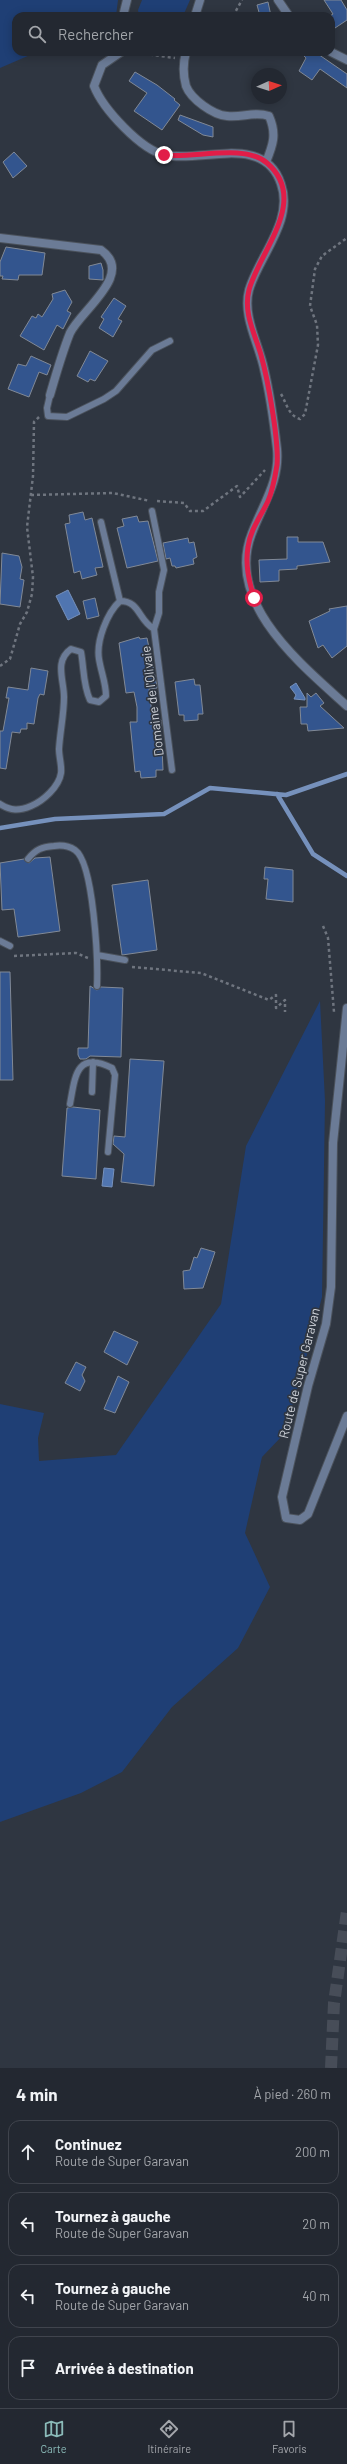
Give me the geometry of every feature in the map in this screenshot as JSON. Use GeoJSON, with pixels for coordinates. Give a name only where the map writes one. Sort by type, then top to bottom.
{"type":"FeatureCollection","features":[{"type":"Feature","properties":{"kind":"street"},"geometry":{"type":"LineString","coordinates":[[124,12],[127,0]]}},
{"type":"Feature","properties":{"kind":"street"},"geometry":{"type":"LineString","coordinates":[[196,12],[200,0]]}},
{"type":"Feature","properties":{"kind":"street"},"geometry":{"type":"LineString","coordinates":[[278,0],[286,12]]}},
{"type":"Feature","properties":{"kind":"street"},"geometry":{"type":"LineString","coordinates":[[335,54],[347,60]]}},
{"type":"Feature","properties":{"kind":"street"},"geometry":{"type":"LineString","coordinates":[[115,56],[102,65],[94,86],[99,99],[112,116],[153,150],[178,157],[233,153],[253,156],[266,162],[281,182],[284,194],[283,209],[277,230],[249,290],[248,308],[265,371],[277,449],[277,464],[272,490],[248,546],[247,563],[252,592],[263,617],[274,635],[347,706]]}},
{"type":"Feature","properties":{"kind":"street"},"geometry":{"type":"LineString","coordinates":[[185,56],[186,87],[211,111],[225,116],[258,112],[269,116],[274,128],[275,140],[266,162]]}},
{"type":"Feature","properties":{"kind":"street"},"geometry":{"type":"LineString","coordinates":[[0,238],[101,250],[108,255],[111,263],[112,272],[108,284],[71,332],[50,395]]}},
{"type":"Feature","properties":{"kind":"street","name":"Route de Super Garavan"},"geometry":{"type":"LineString","coordinates":[[347,1008],[333,1143],[331,1287],[326,1324],[308,1386],[282,1497],[286,1518],[300,1520],[308,1514],[347,1416]]}},
{"type":"Feature","properties":{"kind":"lane"},"geometry":{"type":"LineString","coordinates":[[50,395],[47,408],[48,416],[67,417],[104,400],[116,391],[152,350],[170,341]]}},
{"type":"Feature","properties":{"kind":"lane","name":"Domaine de l'Olivaie"},"geometry":{"type":"LineString","coordinates":[[152,511],[164,570],[159,592],[159,613],[154,629],[172,770]]}},
{"type":"Feature","properties":{"kind":"lane"},"geometry":{"type":"LineString","coordinates":[[0,804],[10,810],[23,810],[39,803],[56,786],[61,773],[59,751],[64,697],[61,665],[64,654],[71,649],[81,652],[84,668],[85,690],[90,700],[99,702],[106,696],[98,657],[104,627],[111,609],[120,601],[101,522]]}},
{"type":"Feature","properties":{"kind":"lane","name":"Domaine de l'Olivaie"},"geometry":{"type":"LineString","coordinates":[[120,601],[129,601],[135,606],[142,621],[154,629]]}},
{"type":"Feature","properties":{"kind":"lane"},"geometry":{"type":"LineString","coordinates":[[28,859],[40,848],[61,845],[75,850],[84,864],[98,962],[97,986]]}},
{"type":"Feature","properties":{"kind":"lane"},"geometry":{"type":"LineString","coordinates":[[0,941],[10,946]]}},
{"type":"Feature","properties":{"kind":"lane"},"geometry":{"type":"LineString","coordinates":[[97,955],[125,960]]}},
{"type":"Feature","properties":{"kind":"lane"},"geometry":{"type":"LineString","coordinates":[[92,1092],[94,1062]]}},
{"type":"Feature","properties":{"kind":"lane"},"geometry":{"type":"LineString","coordinates":[[70,1104],[76,1072],[81,1066],[94,1062],[112,1068],[115,1075],[108,1152]]}},
{"type":"Feature","properties":{"kind":"path"},"geometry":{"type":"LineString","coordinates":[[235,12],[242,0]]}},
{"type":"Feature","properties":{"kind":"path"},"geometry":{"type":"LineString","coordinates":[[279,389],[294,417],[300,419],[306,414],[318,345],[316,325],[310,306],[316,269],[322,256],[347,238]]}},
{"type":"Feature","properties":{"kind":"path"},"geometry":{"type":"LineString","coordinates":[[0,666],[10,659],[20,624],[27,612],[32,594],[33,577],[27,527],[31,495],[34,422],[38,418],[48,416]]}},
{"type":"Feature","properties":{"kind":"path"},"geometry":{"type":"LineString","coordinates":[[31,495],[113,493],[143,500],[184,503],[190,511],[203,511],[237,486],[240,497],[263,471],[277,464]]}},
{"type":"Feature","properties":{"kind":"path"},"geometry":{"type":"LineString","coordinates":[[322,926],[328,938],[335,1014]]}},
{"type":"Feature","properties":{"kind":"path"},"geometry":{"type":"LineString","coordinates":[[7,956],[76,953],[98,962]]}},
{"type":"Feature","properties":{"kind":"path"},"geometry":{"type":"LineString","coordinates":[[130,967],[201,974],[270,1000],[276,995],[276,1008],[285,1000],[285,1012]]}},
{"type":"Feature","properties":{"kind":"shaded area"},"geometry":{"type":"Polygon","coordinates":[[[0,0],[118,0],[116,12],[12,12],[12,56],[28,56],[0,68],[0,0]]]}},
{"type":"Feature","properties":{"kind":"shaded area"},"geometry":{"type":"Polygon","coordinates":[[[142,0],[190,0],[185,12],[138,12],[142,0]]]}},
{"type":"Feature","properties":{"kind":"shaded area"},"geometry":{"type":"Polygon","coordinates":[[[68,590],[80,614],[68,620],[56,596],[68,590]]]}},
{"type":"Feature","properties":{"kind":"shaded area"},"geometry":{"type":"Polygon","coordinates":[[[296,683],[305,700],[294,699],[296,695],[290,687],[296,683]]]}},
{"type":"Feature","properties":{"kind":"shaded area"},"geometry":{"type":"Polygon","coordinates":[[[320,1001],[325,1101],[322,1297],[300,1381],[283,1435],[262,1457],[245,1533],[270,1587],[238,1648],[172,1707],[122,1772],[81,1793],[0,1822],[0,1404],[44,1413],[38,1438],[39,1461],[116,1455],[221,1304],[246,1146],[320,1001]]]}},
{"type":"Feature","properties":{"kind":"shaded area"},"geometry":{"type":"Polygon","coordinates":[[[104,1168],[114,1169],[112,1187],[102,1186],[104,1168]]]}},
{"type":"Feature","properties":{"kind":"building"},"geometry":{"type":"Polygon","coordinates":[[[324,0],[341,0],[347,10],[347,20],[335,28],[335,12],[332,12],[324,0]]]}},
{"type":"Feature","properties":{"kind":"building"},"geometry":{"type":"Polygon","coordinates":[[[268,2],[270,12],[259,12],[257,5],[268,2]]]}},
{"type":"Feature","properties":{"kind":"building"},"geometry":{"type":"Polygon","coordinates":[[[304,56],[321,56],[347,74],[347,88],[320,69],[312,80],[299,71],[306,58],[304,56]]]}},
{"type":"Feature","properties":{"kind":"building"},"geometry":{"type":"Polygon","coordinates":[[[135,72],[157,85],[175,99],[174,100],[180,105],[162,130],[134,111],[147,93],[129,81],[135,72]]]}},
{"type":"Feature","properties":{"kind":"building"},"geometry":{"type":"Polygon","coordinates":[[[180,115],[213,127],[213,137],[203,135],[178,120],[180,115]]]}},
{"type":"Feature","properties":{"kind":"building"},"geometry":{"type":"Polygon","coordinates":[[[14,152],[27,166],[13,178],[3,162],[14,152]]]}},
{"type":"Feature","properties":{"kind":"building"},"geometry":{"type":"Polygon","coordinates":[[[6,247],[45,253],[42,275],[19,275],[18,280],[2,279],[3,276],[0,276],[0,262],[6,247]]]}},
{"type":"Feature","properties":{"kind":"building"},"geometry":{"type":"Polygon","coordinates":[[[101,263],[103,280],[89,279],[89,266],[101,263]]]}},
{"type":"Feature","properties":{"kind":"building"},"geometry":{"type":"Polygon","coordinates":[[[65,290],[72,302],[67,311],[71,313],[63,329],[57,325],[44,350],[20,336],[32,316],[36,318],[38,314],[42,317],[53,299],[52,294],[65,290]]]}},
{"type":"Feature","properties":{"kind":"building"},"geometry":{"type":"Polygon","coordinates":[[[114,298],[126,306],[118,319],[122,321],[113,337],[99,328],[104,319],[101,317],[114,298]]]}},
{"type":"Feature","properties":{"kind":"building"},"geometry":{"type":"Polygon","coordinates":[[[90,351],[108,361],[95,381],[90,379],[88,382],[77,376],[90,351]]]}},
{"type":"Feature","properties":{"kind":"building"},"geometry":{"type":"Polygon","coordinates":[[[31,356],[51,365],[47,375],[39,372],[29,397],[8,389],[18,364],[26,366],[31,356]]]}},
{"type":"Feature","properties":{"kind":"building"},"geometry":{"type":"Polygon","coordinates":[[[83,512],[85,520],[92,518],[103,567],[95,568],[97,575],[82,579],[80,571],[74,573],[65,524],[70,523],[69,515],[83,512]]]}},
{"type":"Feature","properties":{"kind":"building"},"geometry":{"type":"Polygon","coordinates":[[[137,516],[139,522],[148,521],[158,561],[127,568],[117,528],[124,526],[122,519],[137,516]]]}},
{"type":"Feature","properties":{"kind":"building"},"geometry":{"type":"Polygon","coordinates":[[[287,537],[298,537],[298,542],[323,542],[330,562],[297,566],[297,569],[279,570],[279,581],[260,582],[259,560],[287,559],[287,537]]]}},
{"type":"Feature","properties":{"kind":"building"},"geometry":{"type":"Polygon","coordinates":[[[188,538],[189,543],[194,542],[197,557],[193,559],[194,564],[176,568],[175,566],[172,566],[170,558],[166,559],[163,543],[188,538]]]}},
{"type":"Feature","properties":{"kind":"building"},"geometry":{"type":"Polygon","coordinates":[[[2,553],[19,556],[22,567],[20,579],[24,580],[20,607],[0,604],[2,553]]]}},
{"type":"Feature","properties":{"kind":"building"},"geometry":{"type":"Polygon","coordinates":[[[95,598],[99,616],[87,619],[83,601],[95,598]]]}},
{"type":"Feature","properties":{"kind":"building"},"geometry":{"type":"Polygon","coordinates":[[[347,606],[347,646],[332,658],[323,645],[318,648],[309,621],[330,611],[329,609],[347,606]]]}},
{"type":"Feature","properties":{"kind":"building"},"geometry":{"type":"Polygon","coordinates":[[[139,637],[140,639],[147,638],[157,686],[157,688],[149,689],[153,721],[161,720],[163,770],[156,770],[156,777],[141,778],[140,771],[135,772],[130,722],[137,722],[137,707],[134,692],[126,693],[119,643],[139,637]]]}},
{"type":"Feature","properties":{"kind":"building"},"geometry":{"type":"Polygon","coordinates":[[[31,668],[48,671],[44,695],[40,694],[38,698],[34,724],[27,723],[27,729],[21,729],[20,733],[12,732],[6,769],[0,768],[0,731],[3,731],[9,698],[6,698],[8,687],[28,690],[31,668]]]}},
{"type":"Feature","properties":{"kind":"building"},"geometry":{"type":"Polygon","coordinates":[[[194,679],[195,685],[200,685],[203,714],[198,714],[198,720],[184,721],[184,715],[179,715],[175,682],[194,679]]]}},
{"type":"Feature","properties":{"kind":"building"},"geometry":{"type":"Polygon","coordinates":[[[307,693],[311,697],[316,693],[324,703],[320,706],[344,728],[308,731],[307,724],[301,724],[300,707],[307,707],[307,693]]]}},
{"type":"Feature","properties":{"kind":"building"},"geometry":{"type":"Polygon","coordinates":[[[50,857],[60,931],[18,937],[14,909],[2,910],[0,863],[24,859],[29,863],[35,858],[50,857]]]}},
{"type":"Feature","properties":{"kind":"building"},"geometry":{"type":"Polygon","coordinates":[[[265,867],[293,870],[293,902],[266,899],[268,879],[264,879],[265,867]]]}},
{"type":"Feature","properties":{"kind":"building"},"geometry":{"type":"Polygon","coordinates":[[[148,880],[157,950],[122,955],[112,885],[148,880]]]}},
{"type":"Feature","properties":{"kind":"building"},"geometry":{"type":"Polygon","coordinates":[[[0,972],[10,972],[13,1080],[0,1080],[0,972]]]}},
{"type":"Feature","properties":{"kind":"building"},"geometry":{"type":"Polygon","coordinates":[[[90,986],[97,990],[101,987],[123,988],[121,1057],[90,1056],[86,1059],[80,1059],[78,1055],[78,1048],[88,1048],[90,986]]]}},
{"type":"Feature","properties":{"kind":"building"},"geometry":{"type":"Polygon","coordinates":[[[130,1059],[164,1061],[154,1186],[121,1182],[124,1154],[113,1144],[114,1136],[125,1137],[130,1059]]]}},
{"type":"Feature","properties":{"kind":"building"},"geometry":{"type":"Polygon","coordinates":[[[73,1107],[100,1110],[96,1179],[62,1176],[67,1108],[73,1107]]]}},
{"type":"Feature","properties":{"kind":"building"},"geometry":{"type":"Polygon","coordinates":[[[201,1248],[215,1252],[203,1288],[184,1289],[183,1271],[190,1270],[194,1257],[197,1258],[201,1248]]]}},
{"type":"Feature","properties":{"kind":"building"},"geometry":{"type":"Polygon","coordinates":[[[114,1331],[138,1342],[127,1365],[104,1352],[114,1331]]]}},
{"type":"Feature","properties":{"kind":"building"},"geometry":{"type":"Polygon","coordinates":[[[76,1362],[86,1367],[82,1375],[85,1381],[80,1391],[65,1383],[76,1362]]]}},
{"type":"Feature","properties":{"kind":"building"},"geometry":{"type":"Polygon","coordinates":[[[118,1376],[129,1382],[115,1413],[104,1409],[118,1376]]]}},
{"type":"Feature","properties":{"kind":"waterway"},"geometry":{"type":"LineString","coordinates":[[0,828],[55,819],[164,814],[210,788],[286,795],[347,774]]}},
{"type":"Feature","properties":{"kind":"waterway"},"geometry":{"type":"LineString","coordinates":[[277,794],[313,854],[347,876]]}},
{"type":"Feature","properties":{"kind":"tunnel"},"geometry":{"type":"LineString","coordinates":[[331,2068],[334,2003],[347,1911]]}},
{"type":"Feature","properties":{"kind":"route"},"geometry":{"type":"LineString","coordinates":[[164,155],[178,157],[233,153],[253,156],[266,162],[274,171],[281,182],[284,194],[283,209],[277,230],[249,290],[248,308],[251,325],[265,371],[277,449],[277,464],[272,490],[251,534],[248,546],[247,563],[249,581],[254,598]]}}]}
